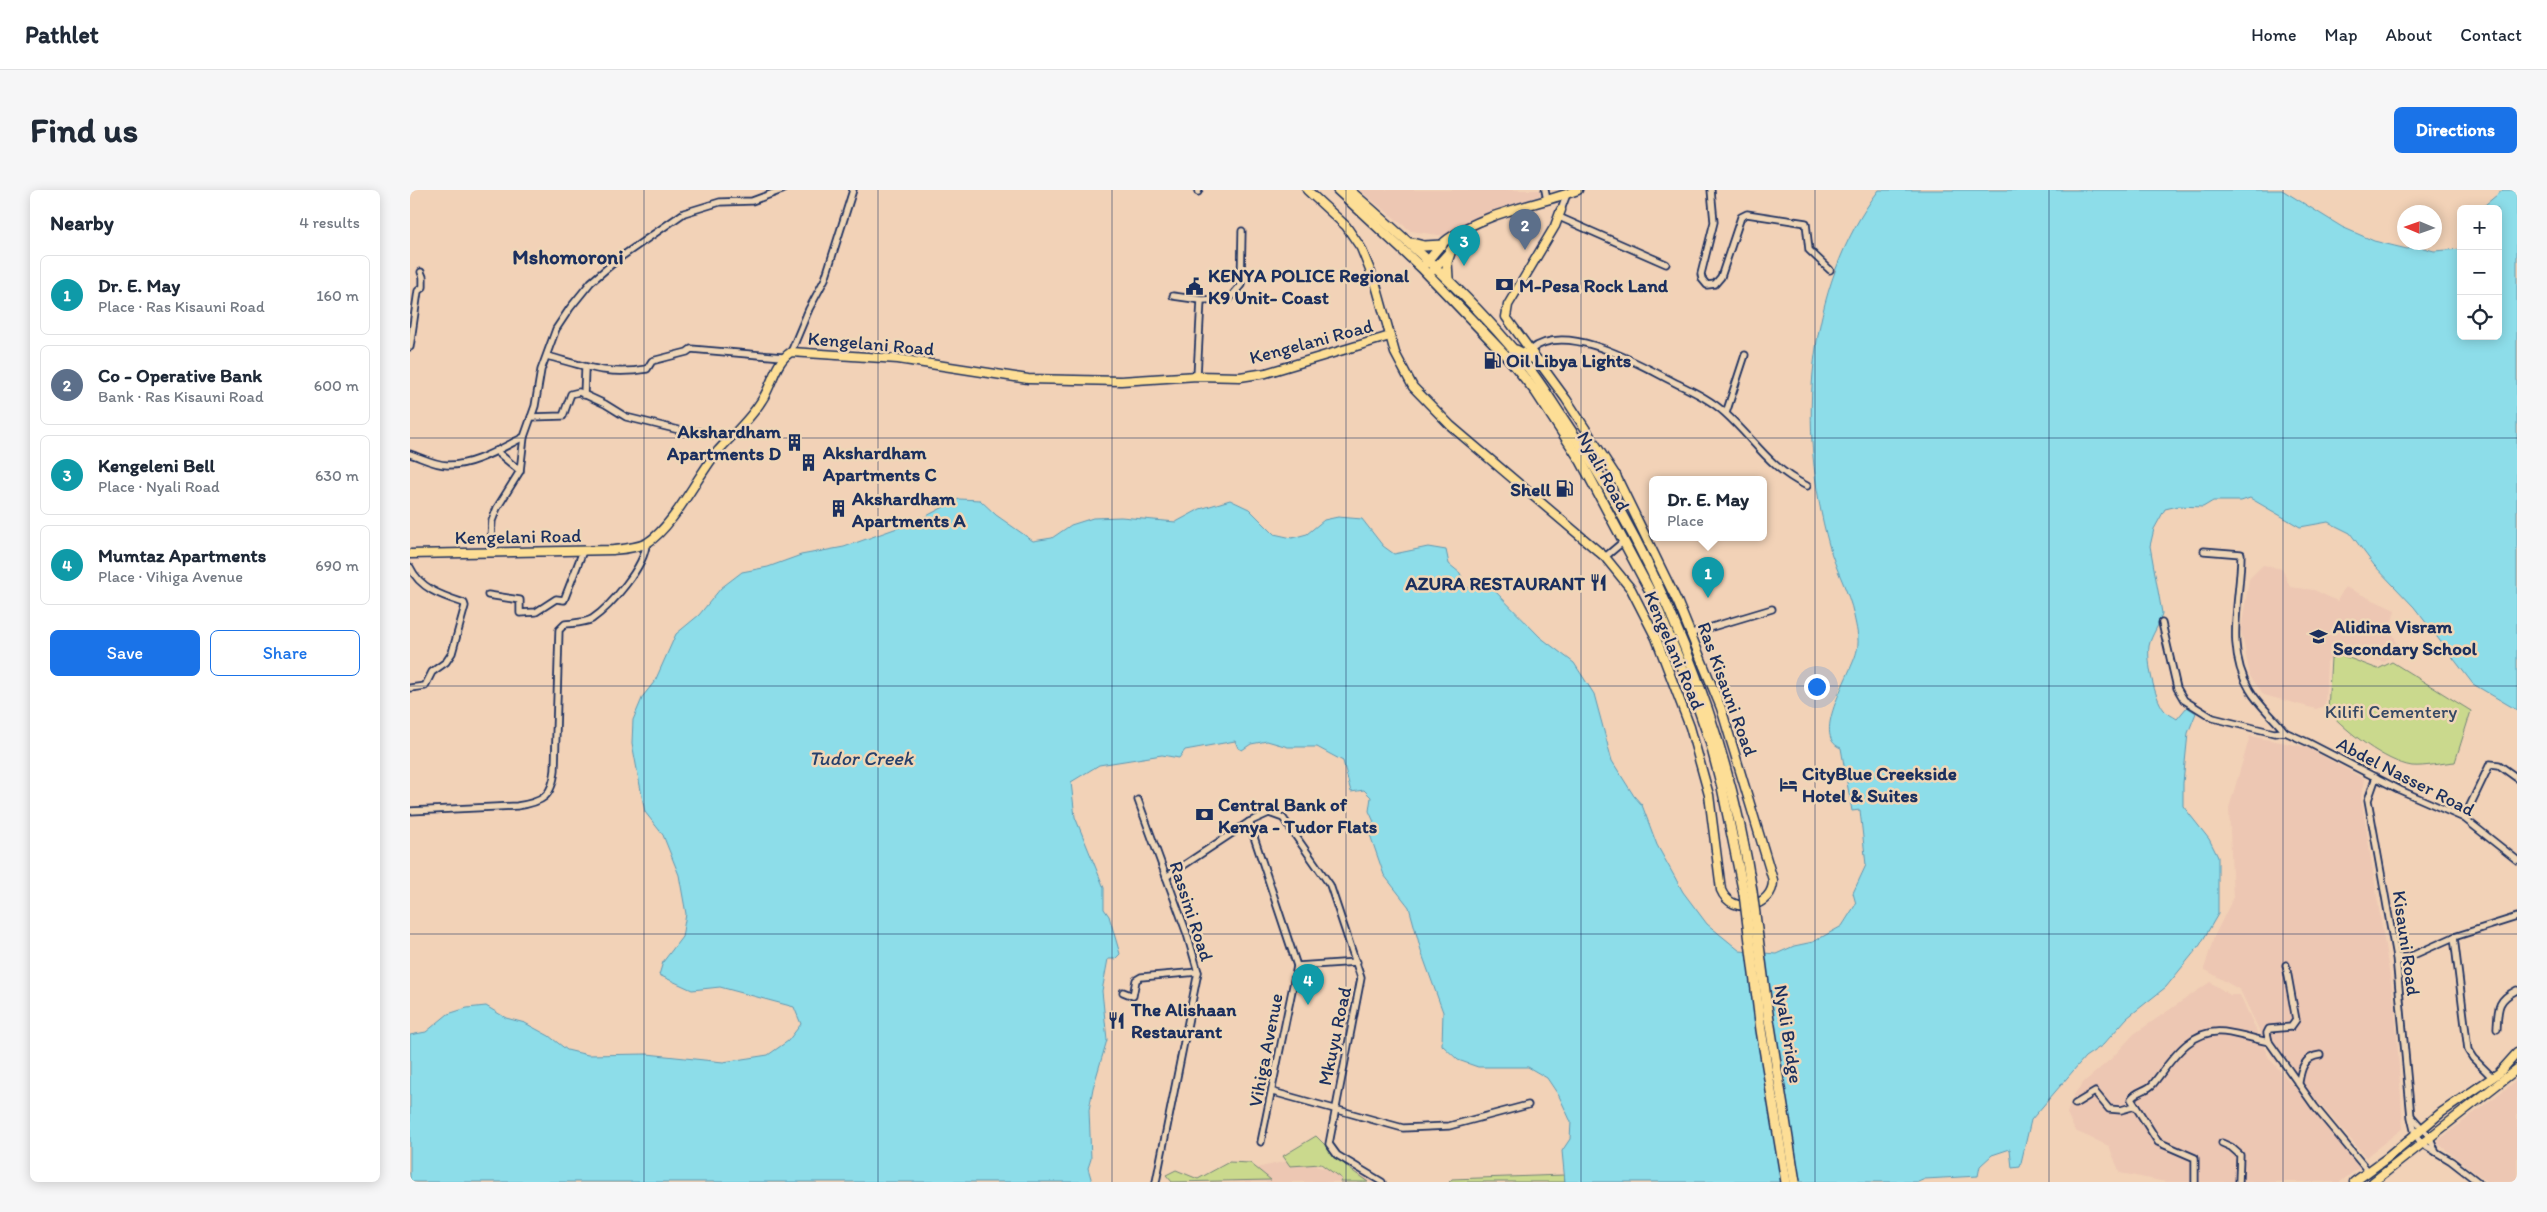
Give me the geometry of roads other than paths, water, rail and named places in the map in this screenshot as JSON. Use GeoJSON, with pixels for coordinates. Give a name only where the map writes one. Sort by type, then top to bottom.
{"type":"FeatureCollection","features":[{"type":"Feature","properties":{"kind":"highway","name":"Nyali Road"},"geometry":{"type":"LineString","coordinates":[[1338,190],[1425,271],[1511,361],[1536,392],[1581,461],[1624,541],[1669,632],[1706,729],[1748,892]]}},
{"type":"Feature","properties":{"kind":"highway","name":"Nyali Road"},"geometry":{"type":"LineString","coordinates":[[1349,190],[1448,278],[1512,348],[1539,382],[1620,508],[1672,619],[1711,719],[1734,797],[1748,892]]}},
{"type":"Feature","properties":{"kind":"highway"},"geometry":{"type":"LineString","coordinates":[[1409,242],[1424,246],[1442,245]]}},
{"type":"Feature","properties":{"kind":"highway"},"geometry":{"type":"LineString","coordinates":[[1448,278],[1447,262],[1451,250]]}},
{"type":"Feature","properties":{"kind":"highway"},"geometry":{"type":"LineString","coordinates":[[1512,348],[1540,362]]}},
{"type":"Feature","properties":{"kind":"highway"},"geometry":{"type":"LineString","coordinates":[[1606,484],[1616,476]]}},
{"type":"Feature","properties":{"kind":"highway","name":"Nyali Bridge"},"geometry":{"type":"LineString","coordinates":[[1748,892],[1761,1030],[1786,1182]]}},
{"type":"Feature","properties":{"kind":"highway","name":"Nyali Bridge"},"geometry":{"type":"LineString","coordinates":[[1748,892],[1796,1182]]}},
{"type":"Feature","properties":{"kind":"main road","name":"Kengelani Road"},"geometry":{"type":"LineString","coordinates":[[1307,190],[1346,226],[1361,248],[1376,285],[1390,336],[1402,368],[1426,402],[1605,557],[1631,589],[1650,624],[1690,727],[1709,796],[1719,881],[1723,894],[1730,903],[1742,906],[1767,898],[1771,892],[1773,880]]}},
{"type":"Feature","properties":{"kind":"main road"},"geometry":{"type":"LineString","coordinates":[[1425,271],[1442,245],[1471,225],[1578,190]]}},
{"type":"Feature","properties":{"kind":"main road","name":"Ras Kisauni Road"},"geometry":{"type":"LineString","coordinates":[[1560,214],[1506,310],[1507,320],[1532,350],[1616,476],[1692,633],[1721,708],[1773,880]]}},
{"type":"Feature","properties":{"kind":"main road"},"geometry":{"type":"LineString","coordinates":[[1432,263],[1451,250],[1460,234]]}},
{"type":"Feature","properties":{"kind":"main road","name":"Kengelani Road"},"geometry":{"type":"LineString","coordinates":[[410,554],[583,550],[630,548],[646,544],[663,528],[717,453],[762,400],[783,357],[791,352],[898,359],[1028,379],[1121,381],[1197,376],[1240,376],[1266,373],[1390,336]]}},
{"type":"Feature","properties":{"kind":"main road"},"geometry":{"type":"LineString","coordinates":[[2354,1182],[2422,1128],[2493,1078],[2517,1054]]}},
{"type":"Feature","properties":{"kind":"main road"},"geometry":{"type":"LineString","coordinates":[[2372,1182],[2517,1069]]}},
{"type":"Feature","properties":{"kind":"street"},"geometry":{"type":"LineString","coordinates":[[490,553],[493,517],[520,471],[524,437],[531,417],[542,370],[558,323],[591,282],[647,238],[684,213],[707,205],[752,201],[782,190]]}},
{"type":"Feature","properties":{"kind":"street"},"geometry":{"type":"LineString","coordinates":[[791,352],[809,309],[825,279],[853,190]]}},
{"type":"Feature","properties":{"kind":"street"},"geometry":{"type":"LineString","coordinates":[[1545,190],[1547,200]]}},
{"type":"Feature","properties":{"kind":"street"},"geometry":{"type":"LineString","coordinates":[[1711,190],[1714,222],[1701,274],[1702,279],[1707,285],[1712,286],[1718,282],[1741,217],[1747,214],[1806,223],[1809,250],[1830,270]]}},
{"type":"Feature","properties":{"kind":"street","name":"Ras Kisauni Road"},"geometry":{"type":"LineString","coordinates":[[1560,214],[1567,194]]}},
{"type":"Feature","properties":{"kind":"street"},"geometry":{"type":"LineString","coordinates":[[1557,197],[1560,214],[1666,264]]}},
{"type":"Feature","properties":{"kind":"street"},"geometry":{"type":"LineString","coordinates":[[1173,296],[1201,300],[1229,299],[1241,285],[1242,232]]}},
{"type":"Feature","properties":{"kind":"street"},"geometry":{"type":"LineString","coordinates":[[410,347],[418,291],[423,287],[421,272]]}},
{"type":"Feature","properties":{"kind":"street"},"geometry":{"type":"LineString","coordinates":[[1197,376],[1201,300]]}},
{"type":"Feature","properties":{"kind":"street"},"geometry":{"type":"LineString","coordinates":[[1532,350],[1538,345],[1552,341],[1578,343],[1609,350],[1708,399],[1726,413],[1779,470],[1807,486]]}},
{"type":"Feature","properties":{"kind":"street"},"geometry":{"type":"LineString","coordinates":[[547,356],[586,368],[616,372],[645,369],[652,361],[687,352],[691,349],[783,357]]}},
{"type":"Feature","properties":{"kind":"street"},"geometry":{"type":"LineString","coordinates":[[1726,413],[1745,355]]}},
{"type":"Feature","properties":{"kind":"street"},"geometry":{"type":"LineString","coordinates":[[584,395],[586,368]]}},
{"type":"Feature","properties":{"kind":"street"},"geometry":{"type":"LineString","coordinates":[[531,417],[563,416],[571,394],[579,392],[605,404],[626,417],[683,431],[730,439]]}},
{"type":"Feature","properties":{"kind":"street"},"geometry":{"type":"LineString","coordinates":[[410,454],[440,464],[452,465],[465,463],[524,437]]}},
{"type":"Feature","properties":{"kind":"street"},"geometry":{"type":"LineString","coordinates":[[496,450],[520,471]]}},
{"type":"Feature","properties":{"kind":"street"},"geometry":{"type":"LineString","coordinates":[[1605,557],[1624,541]]}},
{"type":"Feature","properties":{"kind":"street"},"geometry":{"type":"LineString","coordinates":[[410,811],[517,806],[529,804],[548,795],[552,789],[555,770],[559,630],[565,624],[591,619],[613,599],[645,555],[646,544]]}},
{"type":"Feature","properties":{"kind":"street"},"geometry":{"type":"LineString","coordinates":[[488,595],[520,600],[520,613],[536,612],[556,599],[564,600],[583,550]]}},
{"type":"Feature","properties":{"kind":"street"},"geometry":{"type":"LineString","coordinates":[[2204,551],[2242,554],[2235,635],[2239,664],[2250,690],[2285,732]]}},
{"type":"Feature","properties":{"kind":"street"},"geometry":{"type":"LineString","coordinates":[[410,567],[415,578],[430,590],[464,603],[465,606],[452,654],[446,662],[432,672],[426,686],[410,688]]}},
{"type":"Feature","properties":{"kind":"street"},"geometry":{"type":"LineString","coordinates":[[1692,633],[1772,609]]}},
{"type":"Feature","properties":{"kind":"street","name":"Abdel Nasser Road"},"geometry":{"type":"LineString","coordinates":[[2162,623],[2178,691],[2184,700],[2213,718],[2274,734],[2285,732],[2464,818],[2517,860]]}},
{"type":"Feature","properties":{"kind":"street"},"geometry":{"type":"LineString","coordinates":[[2464,818],[2490,764],[2499,765],[2517,778]]}},
{"type":"Feature","properties":{"kind":"street","name":"Kisauni Road"},"geometry":{"type":"LineString","coordinates":[[2376,777],[2368,793],[2368,804],[2396,957],[2411,1116],[2415,1134]]}},
{"type":"Feature","properties":{"kind":"street","name":"Rassini Road"},"geometry":{"type":"LineString","coordinates":[[1138,800],[1187,934],[1198,972],[1156,1182]]}},
{"type":"Feature","properties":{"kind":"street","name":"Mkuyu Road"},"geometry":{"type":"LineString","coordinates":[[1249,822],[1270,813],[1283,818],[1330,885],[1357,962],[1362,983],[1334,1108],[1329,1144],[1337,1155],[1382,1182]]}},
{"type":"Feature","properties":{"kind":"street"},"geometry":{"type":"LineString","coordinates":[[1166,877],[1249,822]]}},
{"type":"Feature","properties":{"kind":"street","name":"Vihiga Avenue"},"geometry":{"type":"LineString","coordinates":[[1249,822],[1297,966],[1273,1092],[1261,1142]]}},
{"type":"Feature","properties":{"kind":"street"},"geometry":{"type":"LineString","coordinates":[[2397,970],[2409,957],[2454,937],[2517,917]]}},
{"type":"Feature","properties":{"kind":"street"},"geometry":{"type":"LineString","coordinates":[[2454,937],[2468,1050],[2493,1078]]}},
{"type":"Feature","properties":{"kind":"street"},"geometry":{"type":"LineString","coordinates":[[2396,957],[2409,957]]}},
{"type":"Feature","properties":{"kind":"street"},"geometry":{"type":"LineString","coordinates":[[1297,966],[1357,962]]}},
{"type":"Feature","properties":{"kind":"street"},"geometry":{"type":"LineString","coordinates":[[2286,965],[2296,1020],[2291,1027],[2269,1029],[2267,1033],[2270,1042],[2282,1063],[2299,1082],[2315,1107],[2368,1171]]}},
{"type":"Feature","properties":{"kind":"street"},"geometry":{"type":"LineString","coordinates":[[1123,992],[1133,996],[1136,980],[1141,977],[1198,972]]}},
{"type":"Feature","properties":{"kind":"street"},"geometry":{"type":"LineString","coordinates":[[2496,1029],[2501,1001],[2505,996],[2517,990]]}},
{"type":"Feature","properties":{"kind":"street"},"geometry":{"type":"LineString","coordinates":[[2195,1182],[2195,1158],[2162,1145],[2131,1099],[2151,1086],[2167,1064],[2193,1039],[2216,1032],[2224,1032],[2270,1042]]}},
{"type":"Feature","properties":{"kind":"street"},"geometry":{"type":"LineString","coordinates":[[2299,1082],[2302,1068],[2306,1061],[2320,1055]]}},
{"type":"Feature","properties":{"kind":"street"},"geometry":{"type":"LineString","coordinates":[[1273,1092],[1403,1128],[1449,1126],[1528,1105]]}},
{"type":"Feature","properties":{"kind":"street"},"geometry":{"type":"LineString","coordinates":[[2075,1104],[2095,1092],[2109,1109],[2121,1110],[2135,1106]]}},
{"type":"Feature","properties":{"kind":"street"},"geometry":{"type":"LineString","coordinates":[[2411,1116],[2429,1136],[2436,1152]]}},
{"type":"Feature","properties":{"kind":"street"},"geometry":{"type":"LineString","coordinates":[[2415,1134],[2421,1143],[2478,1182]]}},
{"type":"Feature","properties":{"kind":"street"},"geometry":{"type":"LineString","coordinates":[[2222,1143],[2231,1147],[2240,1156],[2239,1182]]}},
{"type":"Feature","properties":{"kind":"water","name":"Tudor Creek"},"geometry":{"type":"Polygon","coordinates":[[[1879,190],[2282,190],[2342,227],[2374,241],[2397,247],[2397,250],[2457,249],[2457,340],[2502,340],[2502,205],[2485,205],[2503,190],[2517,190],[2517,710],[2473,684],[2414,607],[2374,565],[2350,533],[2328,522],[2300,527],[2250,498],[2241,501],[2213,501],[2203,507],[2178,506],[2165,509],[2154,529],[2150,546],[2162,613],[2149,646],[2150,670],[2154,689],[2165,711],[2177,719],[2187,707],[2196,713],[2188,733],[2183,783],[2183,806],[2209,839],[2218,857],[2218,914],[2200,945],[2166,987],[2127,1018],[2103,1045],[2085,1057],[2031,1120],[2020,1167],[2012,1168],[2010,1149],[1992,1155],[1980,1166],[1978,1176],[1925,1179],[1918,1182],[1565,1182],[1562,1151],[1570,1139],[1571,1122],[1559,1096],[1547,1078],[1528,1067],[1478,1067],[1458,1060],[1442,1045],[1443,1012],[1422,954],[1409,907],[1384,875],[1367,826],[1374,822],[1369,811],[1371,797],[1364,790],[1351,792],[1343,761],[1317,747],[1288,747],[1267,741],[1251,744],[1242,750],[1238,748],[1235,741],[1185,750],[1179,758],[1162,755],[1099,765],[1071,782],[1075,817],[1104,888],[1104,909],[1109,916],[1120,954],[1115,959],[1108,959],[1102,991],[1107,1040],[1093,1088],[1089,1110],[1091,1159],[1088,1168],[1092,1182],[410,1182],[410,1035],[426,1032],[448,1014],[467,1008],[486,1006],[506,1018],[525,1023],[549,1036],[567,1050],[588,1055],[647,1054],[723,1062],[768,1055],[788,1041],[801,1024],[794,1007],[720,987],[692,990],[659,975],[663,962],[682,937],[686,914],[679,875],[663,835],[645,812],[632,743],[633,720],[643,696],[655,681],[676,634],[699,615],[721,588],[742,572],[768,567],[801,555],[844,547],[917,521],[959,499],[980,500],[996,515],[1033,541],[1052,538],[1071,525],[1093,518],[1121,517],[1176,522],[1200,509],[1230,500],[1249,509],[1274,534],[1292,538],[1307,534],[1324,520],[1338,517],[1362,519],[1383,546],[1394,554],[1428,547],[1446,550],[1449,564],[1460,573],[1466,588],[1492,588],[1540,637],[1574,663],[1594,694],[1612,761],[1634,796],[1642,805],[1657,845],[1683,892],[1707,924],[1740,951],[1776,954],[1794,946],[1813,942],[1842,926],[1856,904],[1853,893],[1866,865],[1860,810],[1852,811],[1841,748],[1832,741],[1829,731],[1836,703],[1854,660],[1858,646],[1858,637],[1852,607],[1829,545],[1819,501],[1813,455],[1811,408],[1814,361],[1822,315],[1835,270],[1854,228],[1879,190]]]}},
{"type":"Feature","properties":{"kind":"place","name":"Co - Operative Bank"},"geometry":{"type":"Point","coordinates":[1525,250]}},
{"type":"Feature","properties":{"kind":"place","name":"Kengeleni Bell"},"geometry":{"type":"Point","coordinates":[1464,266]}},
{"type":"Feature","properties":{"kind":"place","name":"M-Pesa Rock Land"},"geometry":{"type":"Point","coordinates":[1505,285]}},
{"type":"Feature","properties":{"kind":"place","name":"KENYA POLICE Regional K9 Unit- Coast"},"geometry":{"type":"Point","coordinates":[1194,286]}},
{"type":"Feature","properties":{"kind":"place","name":"Oil Libya Lights"},"geometry":{"type":"Point","coordinates":[1492,360]}},
{"type":"Feature","properties":{"kind":"place","name":"Akshardham Apartments D"},"geometry":{"type":"Point","coordinates":[795,442]}},
{"type":"Feature","properties":{"kind":"place","name":"Akshardham Apartments C"},"geometry":{"type":"Point","coordinates":[809,463]}},
{"type":"Feature","properties":{"kind":"place","name":"Shell"},"geometry":{"type":"Point","coordinates":[1565,489]}},
{"type":"Feature","properties":{"kind":"place","name":"Akshardham Apartments A"},"geometry":{"type":"Point","coordinates":[838,509]}},
{"type":"Feature","properties":{"kind":"place","name":"AZURA RESTAURANT"},"geometry":{"type":"Point","coordinates":[1599,583]}},
{"type":"Feature","properties":{"kind":"place","name":"Dr. E. May"},"geometry":{"type":"Point","coordinates":[1708,598]}},
{"type":"Feature","properties":{"kind":"place","name":"Alidina Visram Secondary School"},"geometry":{"type":"Point","coordinates":[2319,637]}},
{"type":"Feature","properties":{"kind":"place","name":"CityBlue Creekside Hotel & Suites"},"geometry":{"type":"Point","coordinates":[1788,784]}},
{"type":"Feature","properties":{"kind":"place","name":"Central Bank of Kenya - Tudor Flats"},"geometry":{"type":"Point","coordinates":[1204,815]}},
{"type":"Feature","properties":{"kind":"place","name":"Mumtaz Apartments"},"geometry":{"type":"Point","coordinates":[1308,1005]}},
{"type":"Feature","properties":{"kind":"place","name":"The Alishaan Restaurant"},"geometry":{"type":"Point","coordinates":[1117,1020]}},
{"type":"Feature","properties":{"kind":"district","name":"Mshomoroni"},"geometry":{"type":"Point","coordinates":[568,257]}},
{"type":"Feature","properties":{"kind":"park label","name":"Kilifi Cementery"},"geometry":{"type":"Point","coordinates":[2391,711]}}]}
